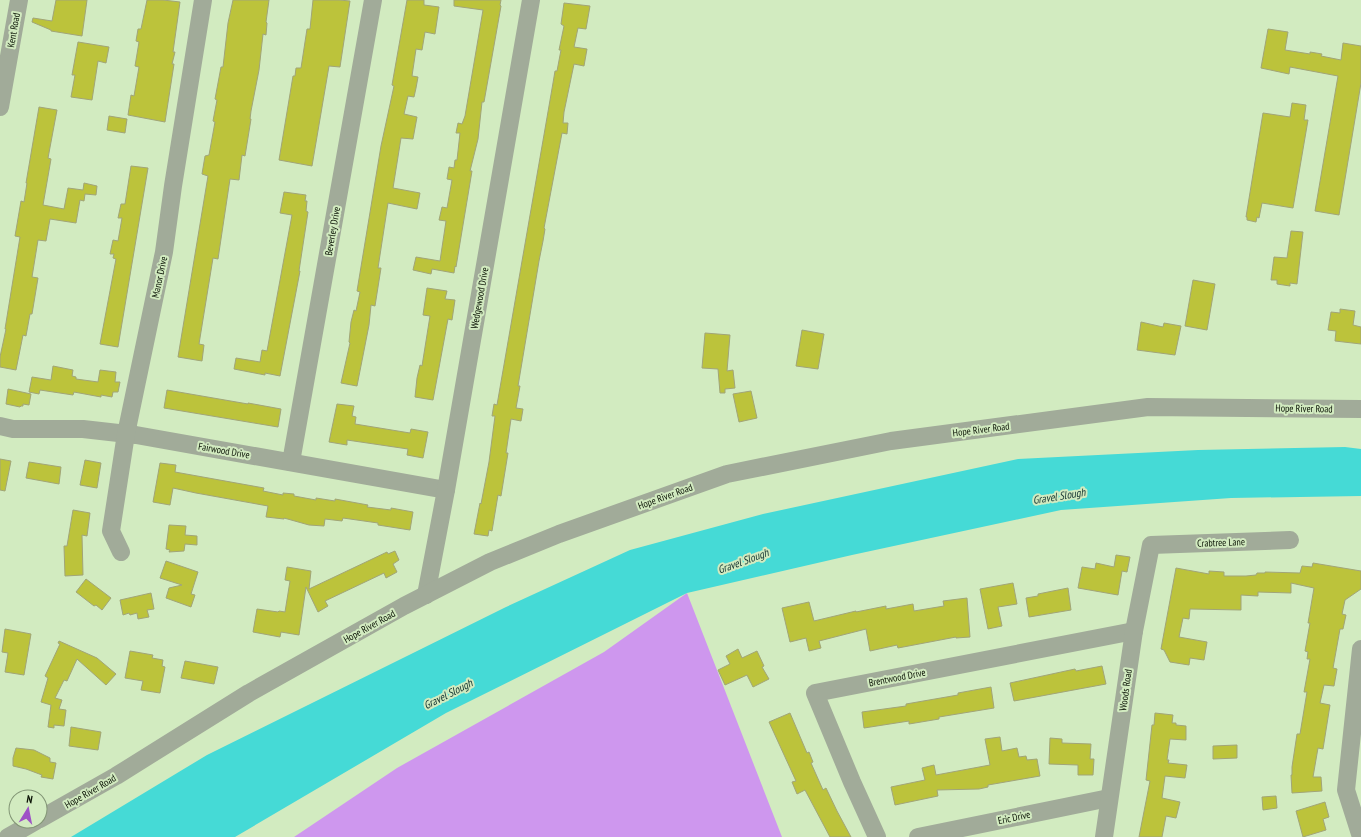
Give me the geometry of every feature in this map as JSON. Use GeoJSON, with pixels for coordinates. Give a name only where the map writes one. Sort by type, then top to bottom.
{"type":"FeatureCollection","features":[{"type":"Feature","properties":{"kind":"street","name":"Kent Road"},"geometry":{"type":"LineString","coordinates":[[0,107],[19,0]]}},
{"type":"Feature","properties":{"kind":"street","name":"Manor Drive"},"geometry":{"type":"LineString","coordinates":[[121,552],[111,531],[126,434],[164,252],[203,0]]}},
{"type":"Feature","properties":{"kind":"street","name":"Beverley Drive"},"geometry":{"type":"LineString","coordinates":[[290,462],[373,0]]}},
{"type":"Feature","properties":{"kind":"street","name":"Wedgewood Drive"},"geometry":{"type":"LineString","coordinates":[[426,595],[446,490],[531,0]]}},
{"type":"Feature","properties":{"kind":"street","name":"Hope River Road"},"geometry":{"type":"LineString","coordinates":[[48,814],[116,776],[249,693],[426,595],[490,562],[559,534],[727,474],[891,441],[1148,407],[1361,409]]}},
{"type":"Feature","properties":{"kind":"street","name":"Fairwood Drive"},"geometry":{"type":"LineString","coordinates":[[0,426],[13,429],[83,429],[126,434],[446,490]]}},
{"type":"Feature","properties":{"kind":"street","name":"Crabtree Lane"},"geometry":{"type":"LineString","coordinates":[[1151,545],[1290,540]]}},
{"type":"Feature","properties":{"kind":"street","name":"Woods Road"},"geometry":{"type":"LineString","coordinates":[[1104,837],[1134,631],[1151,545]]}},
{"type":"Feature","properties":{"kind":"street","name":"Brentwood Drive"},"geometry":{"type":"LineString","coordinates":[[877,837],[852,782],[815,693],[1134,631]]}},
{"type":"Feature","properties":{"kind":"street"},"geometry":{"type":"LineString","coordinates":[[1361,649],[1346,790],[1361,837]]}},
{"type":"Feature","properties":{"kind":"street","name":"Eric Drive"},"geometry":{"type":"LineString","coordinates":[[918,837],[1109,798]]}},
{"type":"Feature","properties":{"kind":"street"},"geometry":{"type":"LineString","coordinates":[[8,837],[22,829]]}},
{"type":"Feature","properties":{"kind":"shaded area"},"geometry":{"type":"Polygon","coordinates":[[[687,593],[782,837],[294,837],[397,768],[604,652],[687,593]]]}},
{"type":"Feature","properties":{"kind":"water","name":"Gravel Slough"},"geometry":{"type":"Polygon","coordinates":[[[1345,447],[1361,449],[1361,496],[1231,498],[1061,510],[852,555],[687,593],[446,713],[235,837],[71,837],[207,755],[506,607],[630,550],[763,514],[1018,459],[1198,450],[1345,447]]]}},
{"type":"Feature","properties":{"kind":"building"},"geometry":{"type":"Polygon","coordinates":[[[56,0],[87,0],[82,36],[51,31],[32,22],[33,18],[52,21],[56,0]]]}},
{"type":"Feature","properties":{"kind":"building"},"geometry":{"type":"Polygon","coordinates":[[[147,0],[180,2],[173,52],[175,52],[172,64],[174,64],[165,122],[128,115],[131,95],[134,96],[139,67],[135,66],[139,42],[136,41],[138,29],[141,29],[147,0]]]}},
{"type":"Feature","properties":{"kind":"building"},"geometry":{"type":"Polygon","coordinates":[[[233,0],[269,0],[266,35],[263,34],[259,70],[251,111],[245,156],[242,155],[239,180],[230,179],[218,259],[213,258],[199,344],[204,345],[202,361],[178,357],[208,176],[202,174],[205,156],[209,155],[215,122],[213,121],[217,100],[215,99],[221,67],[223,67],[228,23],[233,0]]]}},
{"type":"Feature","properties":{"kind":"building"},"geometry":{"type":"Polygon","coordinates":[[[313,0],[350,1],[340,67],[329,66],[312,166],[279,160],[293,76],[295,76],[296,68],[301,68],[307,29],[310,29],[313,0]]]}},
{"type":"Feature","properties":{"kind":"building"},"geometry":{"type":"Polygon","coordinates":[[[407,0],[424,0],[424,5],[439,7],[435,34],[425,32],[422,50],[416,49],[412,76],[418,77],[416,88],[414,97],[408,96],[404,114],[417,117],[413,139],[401,138],[393,188],[420,193],[417,209],[388,203],[378,268],[381,268],[375,306],[371,305],[369,325],[357,386],[341,383],[350,343],[351,322],[354,310],[356,311],[360,292],[357,291],[381,146],[394,86],[392,85],[407,0]]]}},
{"type":"Feature","properties":{"kind":"building"},"geometry":{"type":"Polygon","coordinates":[[[454,0],[501,0],[501,6],[484,102],[482,102],[478,139],[470,171],[472,171],[456,267],[455,266],[454,273],[432,269],[431,274],[413,270],[416,257],[440,261],[446,221],[439,220],[442,207],[447,208],[452,180],[447,179],[449,167],[454,168],[455,160],[457,160],[460,133],[456,133],[458,123],[462,124],[465,116],[483,10],[454,6],[454,0]]]}},
{"type":"Feature","properties":{"kind":"building"},"geometry":{"type":"Polygon","coordinates":[[[564,3],[590,6],[586,29],[578,28],[574,47],[587,49],[584,66],[574,64],[564,112],[563,123],[568,123],[567,134],[562,133],[544,228],[518,386],[520,386],[516,408],[523,409],[521,421],[511,419],[506,453],[508,453],[501,496],[498,495],[492,531],[489,530],[488,536],[474,534],[489,462],[495,416],[492,416],[494,404],[497,405],[555,71],[557,71],[561,50],[559,50],[564,26],[561,24],[564,3]]]}},
{"type":"Feature","properties":{"kind":"building"},"geometry":{"type":"Polygon","coordinates":[[[1268,29],[1288,32],[1285,50],[1310,54],[1310,52],[1322,54],[1321,56],[1341,60],[1343,43],[1361,46],[1361,83],[1339,215],[1315,211],[1338,76],[1290,67],[1289,74],[1261,68],[1268,29]]]}},
{"type":"Feature","properties":{"kind":"building"},"geometry":{"type":"Polygon","coordinates":[[[78,42],[109,47],[106,63],[98,61],[92,100],[71,97],[75,75],[72,75],[78,42]]]}},
{"type":"Feature","properties":{"kind":"building"},"geometry":{"type":"Polygon","coordinates":[[[1292,103],[1306,105],[1304,120],[1308,120],[1293,208],[1262,203],[1259,218],[1257,217],[1256,222],[1247,220],[1246,217],[1263,113],[1290,117],[1292,103]]]}},
{"type":"Feature","properties":{"kind":"building"},"geometry":{"type":"Polygon","coordinates":[[[39,107],[57,110],[48,158],[51,159],[43,205],[64,209],[68,188],[83,190],[84,183],[97,186],[96,195],[85,194],[84,201],[80,200],[76,223],[50,219],[46,241],[38,240],[32,277],[38,278],[32,314],[30,314],[26,336],[23,335],[16,370],[0,367],[0,357],[6,329],[20,237],[15,236],[21,201],[24,202],[39,107]]]}},
{"type":"Feature","properties":{"kind":"building"},"geometry":{"type":"Polygon","coordinates":[[[109,116],[127,119],[125,133],[107,130],[109,116]]]}},
{"type":"Feature","properties":{"kind":"building"},"geometry":{"type":"Polygon","coordinates":[[[131,166],[148,168],[118,347],[100,344],[116,259],[113,258],[114,254],[110,254],[113,240],[118,241],[122,218],[118,218],[121,204],[125,204],[131,166]]]}},
{"type":"Feature","properties":{"kind":"building"},"geometry":{"type":"Polygon","coordinates":[[[284,192],[306,195],[306,211],[308,212],[300,271],[280,376],[265,373],[265,375],[234,369],[236,358],[260,362],[262,350],[267,351],[292,215],[280,213],[284,192]]]}},
{"type":"Feature","properties":{"kind":"building"},"geometry":{"type":"Polygon","coordinates":[[[1291,231],[1303,232],[1297,284],[1290,283],[1290,286],[1277,284],[1277,280],[1271,280],[1274,257],[1287,258],[1291,231]]]}},
{"type":"Feature","properties":{"kind":"building"},"geometry":{"type":"Polygon","coordinates":[[[1193,280],[1215,284],[1207,330],[1185,326],[1193,280]]]}},
{"type":"Feature","properties":{"kind":"building"},"geometry":{"type":"Polygon","coordinates":[[[427,288],[447,291],[445,299],[455,300],[452,320],[448,319],[433,400],[415,397],[417,378],[420,365],[422,366],[430,316],[423,315],[427,288]]]}},
{"type":"Feature","properties":{"kind":"building"},"geometry":{"type":"Polygon","coordinates":[[[1340,309],[1355,311],[1353,325],[1361,327],[1361,344],[1335,341],[1336,331],[1328,330],[1331,312],[1340,313],[1340,309]]]}},
{"type":"Feature","properties":{"kind":"building"},"geometry":{"type":"Polygon","coordinates":[[[1141,322],[1163,327],[1164,323],[1181,326],[1175,355],[1137,350],[1141,322]]]}},
{"type":"Feature","properties":{"kind":"building"},"geometry":{"type":"Polygon","coordinates":[[[802,330],[824,334],[818,369],[796,366],[802,330]]]}},
{"type":"Feature","properties":{"kind":"building"},"geometry":{"type":"Polygon","coordinates":[[[705,333],[730,335],[727,371],[733,370],[735,388],[725,389],[725,393],[720,393],[718,369],[702,368],[705,333]]]}},
{"type":"Feature","properties":{"kind":"building"},"geometry":{"type":"Polygon","coordinates":[[[53,366],[73,370],[72,376],[76,377],[76,379],[98,382],[100,370],[116,372],[115,382],[120,382],[118,392],[113,392],[112,397],[101,395],[101,397],[74,392],[73,395],[40,390],[39,394],[29,392],[32,377],[51,380],[53,366]]]}},
{"type":"Feature","properties":{"kind":"building"},"geometry":{"type":"Polygon","coordinates":[[[8,389],[31,394],[29,405],[23,404],[23,406],[20,407],[6,404],[8,389]]]}},
{"type":"Feature","properties":{"kind":"building"},"geometry":{"type":"Polygon","coordinates":[[[167,390],[281,409],[278,427],[164,408],[167,390]]]}},
{"type":"Feature","properties":{"kind":"building"},"geometry":{"type":"Polygon","coordinates":[[[751,391],[757,418],[739,422],[733,394],[751,391]]]}},
{"type":"Feature","properties":{"kind":"building"},"geometry":{"type":"Polygon","coordinates":[[[337,404],[354,406],[352,416],[356,417],[355,424],[410,433],[411,429],[428,432],[423,458],[407,455],[408,449],[347,440],[347,445],[329,442],[337,404]]]}},
{"type":"Feature","properties":{"kind":"building"},"geometry":{"type":"Polygon","coordinates":[[[0,459],[11,461],[5,491],[0,490],[0,459]]]}},
{"type":"Feature","properties":{"kind":"building"},"geometry":{"type":"Polygon","coordinates":[[[85,460],[101,463],[97,488],[80,485],[85,460]]]}},
{"type":"Feature","properties":{"kind":"building"},"geometry":{"type":"Polygon","coordinates":[[[29,462],[61,467],[59,484],[26,478],[29,462]]]}},
{"type":"Feature","properties":{"kind":"building"},"geometry":{"type":"Polygon","coordinates":[[[160,463],[176,465],[175,472],[264,488],[263,491],[283,495],[283,493],[294,494],[294,496],[316,500],[316,498],[335,501],[335,499],[368,505],[367,507],[391,510],[391,508],[413,512],[410,530],[378,525],[378,523],[343,518],[342,521],[325,519],[324,526],[309,525],[284,518],[266,517],[268,506],[173,488],[170,505],[153,502],[160,463]]]}},
{"type":"Feature","properties":{"kind":"building"},"geometry":{"type":"Polygon","coordinates":[[[73,510],[90,513],[87,536],[82,535],[83,575],[65,576],[64,546],[67,546],[73,510]]]}},
{"type":"Feature","properties":{"kind":"building"},"geometry":{"type":"Polygon","coordinates":[[[169,525],[186,526],[185,535],[197,536],[197,545],[185,544],[184,551],[169,552],[170,550],[166,549],[169,525]]]}},
{"type":"Feature","properties":{"kind":"building"},"geometry":{"type":"Polygon","coordinates":[[[395,551],[399,560],[393,564],[397,572],[386,578],[384,573],[325,601],[328,606],[318,612],[306,587],[299,635],[281,632],[280,637],[253,632],[257,609],[285,612],[290,581],[285,580],[287,567],[311,571],[309,589],[387,552],[388,554],[395,551]]]}},
{"type":"Feature","properties":{"kind":"building"},"geometry":{"type":"Polygon","coordinates":[[[1116,555],[1130,557],[1127,572],[1122,571],[1118,595],[1078,588],[1082,567],[1095,569],[1096,563],[1114,567],[1116,555]]]}},
{"type":"Feature","properties":{"kind":"building"},"geometry":{"type":"Polygon","coordinates":[[[166,561],[198,572],[191,594],[195,595],[191,607],[166,598],[169,588],[182,585],[160,578],[166,561]]]}},
{"type":"Feature","properties":{"kind":"building"},"geometry":{"type":"Polygon","coordinates":[[[1313,563],[1361,571],[1361,589],[1345,600],[1342,614],[1346,615],[1343,629],[1340,629],[1333,668],[1337,669],[1334,686],[1324,685],[1320,703],[1330,705],[1323,749],[1318,748],[1313,777],[1321,777],[1322,791],[1292,793],[1292,767],[1297,734],[1300,734],[1307,692],[1304,692],[1310,659],[1307,659],[1308,652],[1305,651],[1314,588],[1291,583],[1291,593],[1258,592],[1258,596],[1241,595],[1241,610],[1190,609],[1189,619],[1183,618],[1179,637],[1207,642],[1204,660],[1190,658],[1189,665],[1170,662],[1164,650],[1161,649],[1176,568],[1209,574],[1209,571],[1224,572],[1224,576],[1246,576],[1265,572],[1300,573],[1302,566],[1312,567],[1313,563]]]}},
{"type":"Feature","properties":{"kind":"building"},"geometry":{"type":"Polygon","coordinates":[[[86,579],[111,598],[102,610],[96,605],[94,606],[76,592],[86,579]]]}},
{"type":"Feature","properties":{"kind":"building"},"geometry":{"type":"Polygon","coordinates":[[[1013,583],[1017,604],[998,607],[1002,626],[988,629],[980,589],[1013,583]]]}},
{"type":"Feature","properties":{"kind":"building"},"geometry":{"type":"Polygon","coordinates":[[[1068,588],[1071,610],[1029,617],[1026,598],[1068,588]]]}},
{"type":"Feature","properties":{"kind":"building"},"geometry":{"type":"Polygon","coordinates":[[[151,593],[154,609],[147,610],[149,617],[138,619],[137,613],[123,615],[120,600],[151,593]]]}},
{"type":"Feature","properties":{"kind":"building"},"geometry":{"type":"Polygon","coordinates":[[[967,598],[970,637],[956,637],[898,648],[897,645],[870,651],[866,629],[819,641],[821,648],[809,651],[806,638],[790,642],[782,608],[809,602],[814,621],[856,611],[886,606],[886,609],[913,604],[914,611],[944,606],[943,601],[967,598]]]}},
{"type":"Feature","properties":{"kind":"building"},"geometry":{"type":"Polygon","coordinates":[[[5,629],[31,634],[24,675],[5,672],[8,653],[2,652],[5,629]]]}},
{"type":"Feature","properties":{"kind":"building"},"geometry":{"type":"Polygon","coordinates":[[[59,641],[97,658],[116,674],[106,685],[77,659],[67,681],[64,680],[55,698],[62,700],[59,709],[66,710],[64,726],[54,725],[54,728],[48,727],[51,705],[41,702],[48,678],[45,676],[60,644],[58,643],[59,641]]]}},
{"type":"Feature","properties":{"kind":"building"},"geometry":{"type":"Polygon","coordinates":[[[738,649],[742,658],[757,651],[764,666],[762,667],[769,679],[753,687],[747,675],[725,685],[718,670],[730,664],[726,656],[738,649]]]}},
{"type":"Feature","properties":{"kind":"building"},"geometry":{"type":"Polygon","coordinates":[[[130,651],[153,655],[152,658],[163,660],[162,666],[165,667],[160,693],[141,690],[143,681],[125,678],[130,651]]]}},
{"type":"Feature","properties":{"kind":"building"},"geometry":{"type":"Polygon","coordinates":[[[185,661],[218,667],[214,684],[181,678],[185,661]]]}},
{"type":"Feature","properties":{"kind":"building"},"geometry":{"type":"Polygon","coordinates":[[[1102,666],[1106,684],[1014,701],[1010,683],[1075,669],[1076,671],[1102,666]]]}},
{"type":"Feature","properties":{"kind":"building"},"geometry":{"type":"Polygon","coordinates":[[[991,687],[994,708],[939,717],[939,719],[909,724],[909,721],[864,728],[862,712],[906,706],[906,704],[958,695],[958,693],[991,687]]]}},
{"type":"Feature","properties":{"kind":"building"},"geometry":{"type":"Polygon","coordinates":[[[790,713],[807,753],[809,752],[813,762],[811,763],[823,790],[826,788],[851,837],[830,837],[805,790],[797,794],[792,782],[796,781],[769,722],[790,713]]]}},
{"type":"Feature","properties":{"kind":"building"},"geometry":{"type":"Polygon","coordinates":[[[1155,713],[1173,715],[1172,723],[1186,726],[1186,740],[1170,739],[1167,760],[1169,760],[1168,763],[1187,765],[1185,778],[1165,776],[1162,798],[1180,802],[1176,818],[1166,816],[1162,837],[1139,837],[1150,781],[1146,780],[1152,725],[1154,725],[1155,713]]]}},
{"type":"Feature","properties":{"kind":"building"},"geometry":{"type":"Polygon","coordinates":[[[71,727],[101,732],[98,750],[69,746],[71,727]]]}},
{"type":"Feature","properties":{"kind":"building"},"geometry":{"type":"Polygon","coordinates":[[[1000,737],[1002,751],[1017,748],[1019,757],[1026,756],[1027,760],[1037,759],[1040,776],[988,785],[988,787],[979,789],[937,790],[938,796],[895,805],[891,787],[925,780],[922,768],[934,765],[936,775],[990,765],[985,739],[1000,737]]]}},
{"type":"Feature","properties":{"kind":"building"},"geometry":{"type":"Polygon","coordinates":[[[1050,738],[1062,739],[1062,743],[1091,744],[1090,759],[1094,759],[1093,775],[1078,775],[1078,765],[1049,764],[1050,738]]]}},
{"type":"Feature","properties":{"kind":"building"},"geometry":{"type":"Polygon","coordinates":[[[1237,745],[1237,758],[1213,759],[1213,746],[1237,745]]]}},
{"type":"Feature","properties":{"kind":"building"},"geometry":{"type":"Polygon","coordinates":[[[16,748],[34,750],[50,758],[50,762],[56,763],[53,779],[41,777],[42,775],[13,766],[13,758],[16,748]]]}},
{"type":"Feature","properties":{"kind":"building"},"geometry":{"type":"Polygon","coordinates":[[[1276,796],[1277,808],[1263,810],[1262,797],[1276,796]]]}},
{"type":"Feature","properties":{"kind":"building"},"geometry":{"type":"Polygon","coordinates":[[[1325,802],[1329,817],[1323,819],[1326,830],[1303,837],[1296,811],[1325,802]]]}}]}
